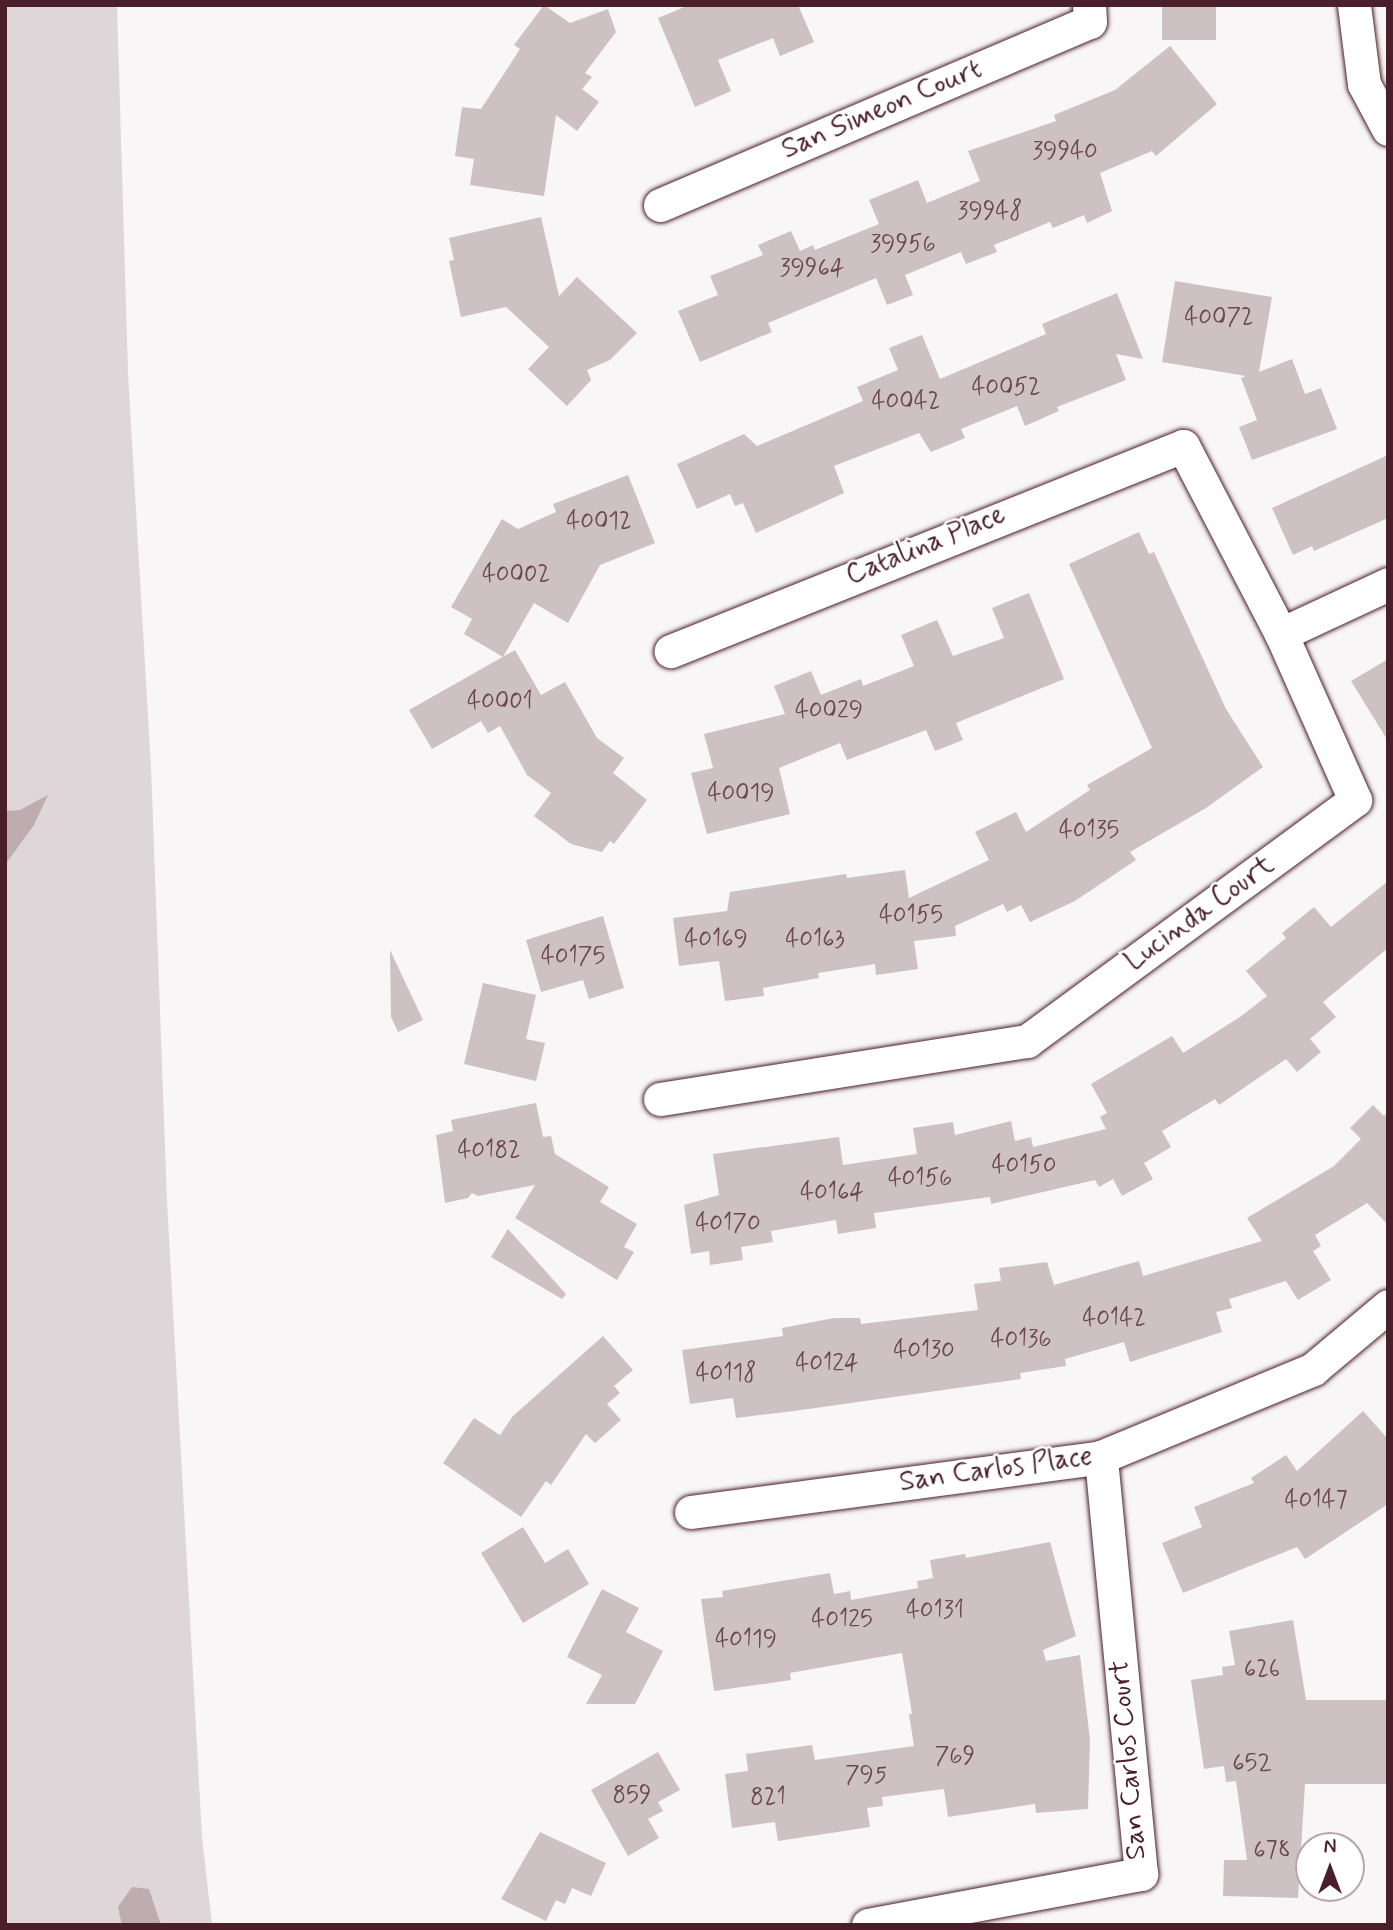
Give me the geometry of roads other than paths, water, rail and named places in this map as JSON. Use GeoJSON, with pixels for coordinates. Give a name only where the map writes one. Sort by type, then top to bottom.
{"type":"FeatureCollection","features":[{"type":"Feature","properties":{"kind":"street","name":"San Simeon Court"},"geometry":{"type":"LineString","coordinates":[[660,205],[1090,22],[1088,5]]}},
{"type":"Feature","properties":{"kind":"street"},"geometry":{"type":"LineString","coordinates":[[1354,5],[1364,84],[1388,129]]}},
{"type":"Feature","properties":{"kind":"street","name":"Lucinda Court"},"geometry":{"type":"LineString","coordinates":[[660,1099],[1027,1041],[1355,800],[1281,634],[1183,446]]}},
{"type":"Feature","properties":{"kind":"street","name":"Catalina Place"},"geometry":{"type":"LineString","coordinates":[[671,651],[1183,446]]}},
{"type":"Feature","properties":{"kind":"street"},"geometry":{"type":"LineString","coordinates":[[1281,634],[1388,584]]}},
{"type":"Feature","properties":{"kind":"street","name":"San Carlos Place"},"geometry":{"type":"LineString","coordinates":[[691,1512],[1101,1457],[1312,1369],[1388,1306]]}},
{"type":"Feature","properties":{"kind":"street","name":"San Carlos Court"},"geometry":{"type":"LineString","coordinates":[[869,1925],[1140,1874],[1101,1457]]}}]}
